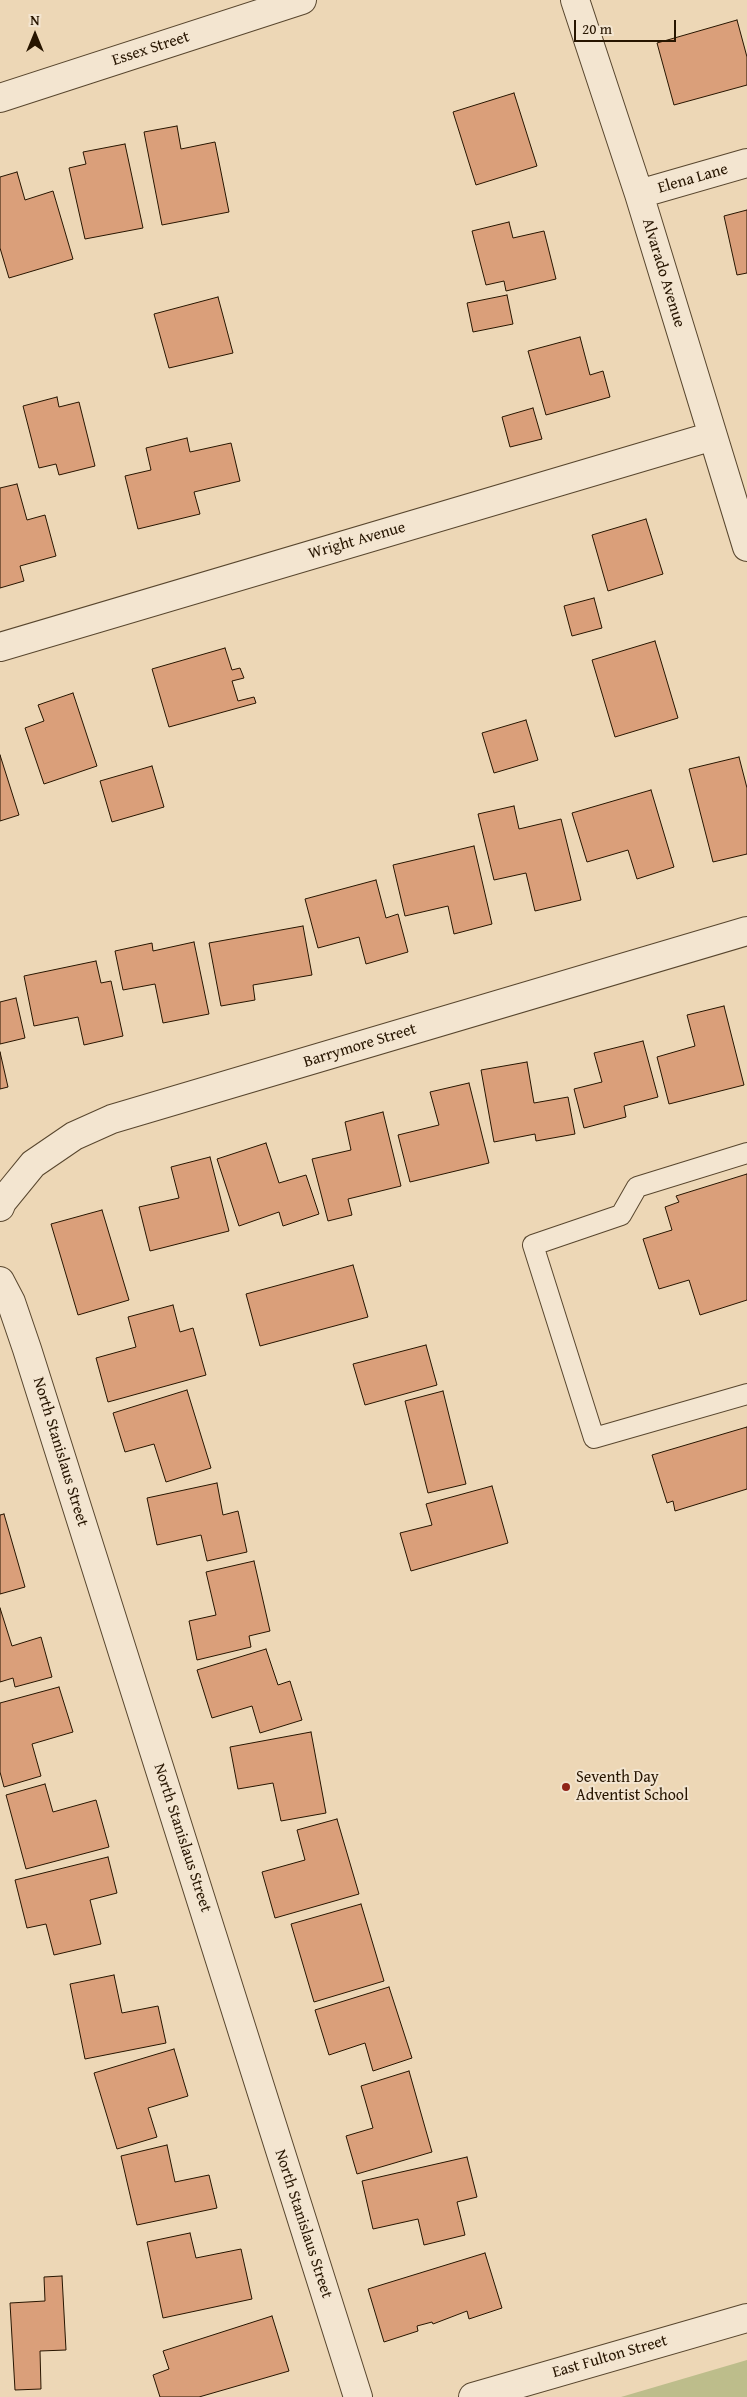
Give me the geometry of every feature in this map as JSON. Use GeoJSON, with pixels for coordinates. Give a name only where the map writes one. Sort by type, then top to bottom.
{"type":"FeatureCollection","features":[{"type":"Feature","properties":{"kind":"street","name":"Essex Street"},"geometry":{"type":"LineString","coordinates":[[0,98],[302,0]]}},
{"type":"Feature","properties":{"kind":"street","name":"Alvarado Avenue"},"geometry":{"type":"LineString","coordinates":[[575,0],[640,194],[747,547]]}},
{"type":"Feature","properties":{"kind":"street","name":"Elena Lane"},"geometry":{"type":"LineString","coordinates":[[640,194],[747,163]]}},
{"type":"Feature","properties":{"kind":"street","name":"Wright Avenue"},"geometry":{"type":"LineString","coordinates":[[0,647],[713,436]]}},
{"type":"Feature","properties":{"kind":"street","name":"Barrymore Street"},"geometry":{"type":"LineString","coordinates":[[0,1207],[33,1164],[74,1136],[112,1119],[747,931]]}},
{"type":"Feature","properties":{"kind":"street","name":"North Stanislaus Street"},"geometry":{"type":"LineString","coordinates":[[0,1281],[11,1302],[27,1349],[358,2397]]}},
{"type":"Feature","properties":{"kind":"street","name":"East Fulton Street"},"geometry":{"type":"LineString","coordinates":[[473,2397],[747,2318]]}},
{"type":"Feature","properties":{"kind":"lane"},"geometry":{"type":"LineString","coordinates":[[747,1153],[637,1187],[621,1215],[533,1245],[594,1438],[747,1394]]}},
{"type":"Feature","properties":{"kind":"green space"},"geometry":{"type":"Polygon","coordinates":[[[747,2360],[747,2397],[621,2397],[747,2360]]]}},
{"type":"Feature","properties":{"kind":"building"},"geometry":{"type":"Polygon","coordinates":[[[737,20],[747,57],[747,85],[674,105],[657,43],[737,20]]]}},
{"type":"Feature","properties":{"kind":"building"},"geometry":{"type":"Polygon","coordinates":[[[514,93],[537,166],[476,185],[453,112],[514,93]]]}},
{"type":"Feature","properties":{"kind":"building"},"geometry":{"type":"Polygon","coordinates":[[[177,126],[181,149],[215,142],[229,212],[162,225],[144,132],[177,126]]]}},
{"type":"Feature","properties":{"kind":"building"},"geometry":{"type":"Polygon","coordinates":[[[125,144],[143,228],[85,239],[69,168],[86,164],[83,152],[125,144]]]}},
{"type":"Feature","properties":{"kind":"building"},"geometry":{"type":"Polygon","coordinates":[[[17,172],[25,200],[53,191],[73,259],[9,278],[0,248],[0,177],[17,172]]]}},
{"type":"Feature","properties":{"kind":"building"},"geometry":{"type":"Polygon","coordinates":[[[747,210],[747,273],[737,275],[724,216],[747,210]]]}},
{"type":"Feature","properties":{"kind":"building"},"geometry":{"type":"Polygon","coordinates":[[[509,222],[513,238],[544,231],[556,279],[506,291],[504,281],[486,285],[472,231],[509,222]]]}},
{"type":"Feature","properties":{"kind":"building"},"geometry":{"type":"Polygon","coordinates":[[[507,295],[513,324],[473,332],[467,303],[507,295]]]}},
{"type":"Feature","properties":{"kind":"building"},"geometry":{"type":"Polygon","coordinates":[[[218,297],[233,353],[169,368],[154,314],[218,297]]]}},
{"type":"Feature","properties":{"kind":"building"},"geometry":{"type":"Polygon","coordinates":[[[580,337],[590,375],[603,371],[610,397],[546,415],[528,351],[580,337]]]}},
{"type":"Feature","properties":{"kind":"building"},"geometry":{"type":"Polygon","coordinates":[[[57,397],[59,407],[79,402],[95,466],[59,475],[56,464],[39,468],[23,406],[57,397]]]}},
{"type":"Feature","properties":{"kind":"building"},"geometry":{"type":"Polygon","coordinates":[[[533,408],[542,439],[510,447],[502,417],[533,408]]]}},
{"type":"Feature","properties":{"kind":"building"},"geometry":{"type":"Polygon","coordinates":[[[187,438],[190,452],[231,443],[240,481],[194,492],[200,514],[138,529],[125,476],[151,470],[146,448],[187,438]]]}},
{"type":"Feature","properties":{"kind":"building"},"geometry":{"type":"Polygon","coordinates":[[[17,484],[27,520],[45,515],[56,556],[20,566],[24,581],[0,588],[0,488],[17,484]]]}},
{"type":"Feature","properties":{"kind":"building"},"geometry":{"type":"Polygon","coordinates":[[[646,519],[663,574],[608,591],[592,535],[646,519]]]}},
{"type":"Feature","properties":{"kind":"building"},"geometry":{"type":"Polygon","coordinates":[[[594,598],[602,628],[572,636],[564,606],[594,598]]]}},
{"type":"Feature","properties":{"kind":"building"},"geometry":{"type":"Polygon","coordinates":[[[655,641],[678,718],[615,737],[592,660],[655,641]]]}},
{"type":"Feature","properties":{"kind":"building"},"geometry":{"type":"Polygon","coordinates":[[[225,648],[232,670],[240,668],[244,678],[232,681],[238,701],[254,697],[256,703],[169,727],[152,669],[225,648]]]}},
{"type":"Feature","properties":{"kind":"building"},"geometry":{"type":"Polygon","coordinates":[[[73,693],[97,766],[44,784],[25,728],[44,721],[38,705],[73,693]]]}},
{"type":"Feature","properties":{"kind":"building"},"geometry":{"type":"Polygon","coordinates":[[[526,720],[538,760],[494,773],[482,733],[526,720]]]}},
{"type":"Feature","properties":{"kind":"building"},"geometry":{"type":"Polygon","coordinates":[[[0,755],[19,815],[0,821],[0,755]]]}},
{"type":"Feature","properties":{"kind":"building"},"geometry":{"type":"Polygon","coordinates":[[[739,757],[747,788],[747,854],[713,862],[689,769],[739,757]]]}},
{"type":"Feature","properties":{"kind":"building"},"geometry":{"type":"Polygon","coordinates":[[[152,766],[164,807],[112,822],[100,781],[152,766]]]}},
{"type":"Feature","properties":{"kind":"building"},"geometry":{"type":"Polygon","coordinates":[[[651,790],[674,867],[637,879],[628,850],[587,862],[572,813],[651,790]]]}},
{"type":"Feature","properties":{"kind":"building"},"geometry":{"type":"Polygon","coordinates":[[[514,806],[519,829],[561,819],[581,900],[535,911],[526,873],[494,880],[478,814],[514,806]]]}},
{"type":"Feature","properties":{"kind":"building"},"geometry":{"type":"Polygon","coordinates":[[[474,846],[492,924],[454,934],[448,906],[405,916],[393,865],[474,846]]]}},
{"type":"Feature","properties":{"kind":"building"},"geometry":{"type":"Polygon","coordinates":[[[376,880],[386,918],[398,914],[408,952],[366,964],[359,937],[318,948],[305,899],[376,880]]]}},
{"type":"Feature","properties":{"kind":"building"},"geometry":{"type":"Polygon","coordinates":[[[303,926],[312,975],[253,985],[255,1000],[221,1006],[209,943],[303,926]]]}},
{"type":"Feature","properties":{"kind":"building"},"geometry":{"type":"Polygon","coordinates":[[[194,942],[209,1014],[163,1023],[155,984],[123,990],[115,951],[152,943],[153,951],[194,942]]]}},
{"type":"Feature","properties":{"kind":"building"},"geometry":{"type":"Polygon","coordinates":[[[96,961],[101,983],[111,981],[123,1036],[84,1045],[78,1017],[34,1026],[24,976],[96,961]]]}},
{"type":"Feature","properties":{"kind":"building"},"geometry":{"type":"Polygon","coordinates":[[[16,998],[25,1038],[0,1044],[0,1002],[16,998]]]}},
{"type":"Feature","properties":{"kind":"building"},"geometry":{"type":"Polygon","coordinates":[[[724,1006],[744,1085],[669,1104],[657,1057],[695,1046],[687,1015],[724,1006]]]}},
{"type":"Feature","properties":{"kind":"building"},"geometry":{"type":"Polygon","coordinates":[[[643,1041],[658,1097],[624,1106],[626,1117],[584,1128],[574,1089],[602,1082],[594,1053],[643,1041]]]}},
{"type":"Feature","properties":{"kind":"building"},"geometry":{"type":"Polygon","coordinates":[[[0,1052],[8,1087],[0,1089],[0,1052]]]}},
{"type":"Feature","properties":{"kind":"building"},"geometry":{"type":"Polygon","coordinates":[[[527,1062],[534,1103],[568,1097],[575,1134],[536,1141],[535,1134],[494,1142],[481,1070],[527,1062]]]}},
{"type":"Feature","properties":{"kind":"building"},"geometry":{"type":"Polygon","coordinates":[[[469,1083],[489,1163],[410,1182],[398,1135],[439,1125],[430,1092],[469,1083]]]}},
{"type":"Feature","properties":{"kind":"building"},"geometry":{"type":"Polygon","coordinates":[[[383,1112],[401,1186],[348,1199],[352,1215],[328,1221],[312,1159],[351,1150],[345,1122],[383,1112]]]}},
{"type":"Feature","properties":{"kind":"building"},"geometry":{"type":"Polygon","coordinates":[[[266,1143],[279,1183],[306,1175],[319,1214],[283,1226],[279,1212],[239,1226],[217,1159],[266,1143]]]}},
{"type":"Feature","properties":{"kind":"building"},"geometry":{"type":"Polygon","coordinates":[[[210,1157],[229,1231],[150,1251],[139,1207],[179,1198],[171,1167],[210,1157]]]}},
{"type":"Feature","properties":{"kind":"building"},"geometry":{"type":"Polygon","coordinates":[[[747,1174],[747,1300],[700,1315],[689,1280],[659,1289],[643,1239],[672,1230],[665,1207],[679,1202],[676,1196],[747,1174]]]}},
{"type":"Feature","properties":{"kind":"building"},"geometry":{"type":"Polygon","coordinates":[[[102,1210],[129,1300],[78,1315],[51,1224],[102,1210]]]}},
{"type":"Feature","properties":{"kind":"building"},"geometry":{"type":"Polygon","coordinates":[[[353,1265],[368,1317],[260,1346],[246,1294],[353,1265]]]}},
{"type":"Feature","properties":{"kind":"building"},"geometry":{"type":"Polygon","coordinates":[[[173,1305],[180,1332],[193,1328],[206,1375],[108,1402],[96,1358],[136,1347],[128,1317],[173,1305]]]}},
{"type":"Feature","properties":{"kind":"building"},"geometry":{"type":"Polygon","coordinates":[[[426,1345],[437,1385],[365,1405],[353,1364],[426,1345]]]}},
{"type":"Feature","properties":{"kind":"building"},"geometry":{"type":"Polygon","coordinates":[[[187,1390],[211,1468],[166,1482],[154,1444],[125,1452],[113,1413],[187,1390]]]}},
{"type":"Feature","properties":{"kind":"building"},"geometry":{"type":"Polygon","coordinates":[[[443,1391],[466,1484],[428,1493],[405,1401],[443,1391]]]}},
{"type":"Feature","properties":{"kind":"building"},"geometry":{"type":"Polygon","coordinates":[[[747,1427],[747,1489],[675,1511],[673,1501],[667,1503],[652,1455],[747,1427]]]}},
{"type":"Feature","properties":{"kind":"building"},"geometry":{"type":"Polygon","coordinates":[[[217,1483],[223,1515],[238,1511],[247,1552],[207,1561],[201,1535],[157,1545],[147,1498],[217,1483]]]}},
{"type":"Feature","properties":{"kind":"building"},"geometry":{"type":"Polygon","coordinates":[[[492,1486],[508,1543],[411,1571],[400,1533],[432,1525],[426,1504],[492,1486]]]}},
{"type":"Feature","properties":{"kind":"building"},"geometry":{"type":"Polygon","coordinates":[[[4,1514],[25,1587],[0,1594],[0,1515],[4,1514]]]}},
{"type":"Feature","properties":{"kind":"building"},"geometry":{"type":"Polygon","coordinates":[[[254,1561],[270,1631],[249,1636],[251,1647],[197,1660],[189,1621],[216,1615],[206,1572],[254,1561]]]}},
{"type":"Feature","properties":{"kind":"building"},"geometry":{"type":"Polygon","coordinates":[[[0,1608],[12,1646],[41,1637],[52,1677],[15,1687],[13,1678],[0,1682],[0,1608]]]}},
{"type":"Feature","properties":{"kind":"building"},"geometry":{"type":"Polygon","coordinates":[[[266,1649],[278,1685],[290,1681],[302,1720],[260,1733],[252,1706],[212,1718],[197,1670],[266,1649]]]}},
{"type":"Feature","properties":{"kind":"building"},"geometry":{"type":"Polygon","coordinates":[[[59,1687],[73,1732],[32,1744],[41,1776],[4,1787],[0,1772],[0,1703],[59,1687]]]}},
{"type":"Feature","properties":{"kind":"building"},"geometry":{"type":"Polygon","coordinates":[[[311,1732],[326,1813],[281,1821],[273,1783],[238,1789],[230,1747],[311,1732]]]}},
{"type":"Feature","properties":{"kind":"building"},"geometry":{"type":"Polygon","coordinates":[[[45,1784],[53,1812],[96,1800],[109,1847],[26,1869],[6,1795],[45,1784]]]}},
{"type":"Feature","properties":{"kind":"building"},"geometry":{"type":"Polygon","coordinates":[[[337,1819],[359,1894],[275,1918],[262,1872],[305,1860],[297,1830],[337,1819]]]}},
{"type":"Feature","properties":{"kind":"building"},"geometry":{"type":"Polygon","coordinates":[[[108,1857],[117,1893],[90,1900],[101,1944],[54,1955],[46,1924],[27,1928],[15,1880],[108,1857]]]}},
{"type":"Feature","properties":{"kind":"building"},"geometry":{"type":"Polygon","coordinates":[[[361,1904],[384,1981],[314,2002],[291,1924],[361,1904]]]}},
{"type":"Feature","properties":{"kind":"building"},"geometry":{"type":"Polygon","coordinates":[[[114,1975],[122,2013],[158,2006],[166,2043],[85,2059],[70,1984],[114,1975]]]}},
{"type":"Feature","properties":{"kind":"building"},"geometry":{"type":"Polygon","coordinates":[[[389,1987],[412,2058],[373,2071],[365,2043],[329,2055],[315,2010],[389,1987]]]}},
{"type":"Feature","properties":{"kind":"building"},"geometry":{"type":"Polygon","coordinates":[[[174,2049],[188,2096],[148,2108],[157,2137],[117,2149],[94,2073],[174,2049]]]}},
{"type":"Feature","properties":{"kind":"building"},"geometry":{"type":"Polygon","coordinates":[[[409,2071],[432,2152],[357,2174],[346,2136],[373,2128],[361,2086],[409,2071]]]}},
{"type":"Feature","properties":{"kind":"building"},"geometry":{"type":"Polygon","coordinates":[[[167,2145],[175,2182],[209,2175],[217,2208],[137,2225],[121,2156],[167,2145]]]}},
{"type":"Feature","properties":{"kind":"building"},"geometry":{"type":"Polygon","coordinates":[[[467,2157],[477,2197],[457,2202],[465,2235],[424,2245],[418,2219],[373,2229],[362,2181],[467,2157]]]}},
{"type":"Feature","properties":{"kind":"building"},"geometry":{"type":"Polygon","coordinates":[[[190,2233],[196,2258],[241,2249],[252,2299],[163,2318],[147,2242],[190,2233]]]}},
{"type":"Feature","properties":{"kind":"building"},"geometry":{"type":"Polygon","coordinates":[[[485,2253],[502,2308],[469,2319],[467,2311],[433,2324],[432,2322],[417,2326],[418,2331],[384,2342],[368,2289],[485,2253]]]}},
{"type":"Feature","properties":{"kind":"building"},"geometry":{"type":"Polygon","coordinates":[[[62,2276],[66,2350],[40,2351],[41,2389],[15,2390],[10,2303],[45,2301],[44,2277],[62,2276]]]}},
{"type":"Feature","properties":{"kind":"building"},"geometry":{"type":"Polygon","coordinates":[[[272,2316],[289,2371],[199,2397],[160,2397],[153,2375],[169,2369],[163,2351],[272,2316]]]}},
{"type":"Feature","properties":{"kind":"place","name":"Seventh Day Adventist School"},"geometry":{"type":"Point","coordinates":[566,1787]}}]}
